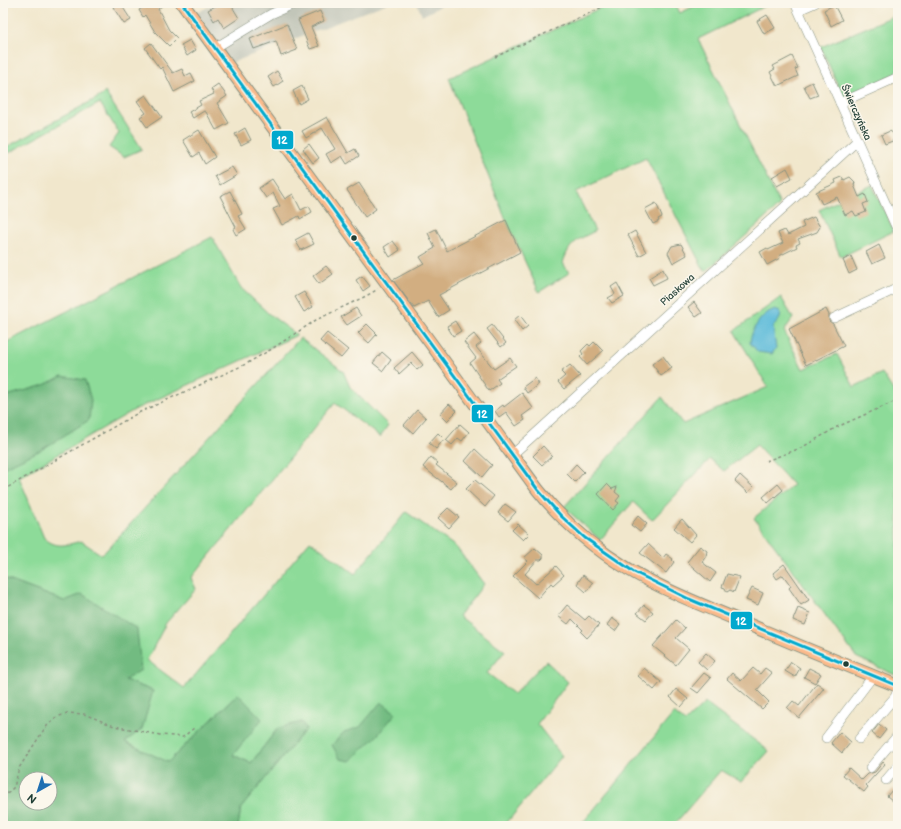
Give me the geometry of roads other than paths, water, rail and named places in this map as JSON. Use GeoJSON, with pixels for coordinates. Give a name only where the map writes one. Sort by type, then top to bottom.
{"type":"FeatureCollection","features":[{"type":"Feature","properties":{"kind":"main road"},"geometry":{"type":"LineString","coordinates":[[182,3],[556,513],[590,545],[620,565],[658,587],[898,686]]}},
{"type":"Feature","properties":{"kind":"street"},"geometry":{"type":"LineString","coordinates":[[215,48],[271,14],[296,3]]}},
{"type":"Feature","properties":{"kind":"street"},"geometry":{"type":"LineString","coordinates":[[797,7],[815,3]]}},
{"type":"Feature","properties":{"kind":"street","name":"Świerczyńska"},"geometry":{"type":"LineString","coordinates":[[797,7],[898,231]]}},
{"type":"Feature","properties":{"kind":"street"},"geometry":{"type":"LineString","coordinates":[[840,103],[898,77]]}},
{"type":"Feature","properties":{"kind":"street","name":"Piaskowa"},"geometry":{"type":"LineString","coordinates":[[512,455],[857,141]]}},
{"type":"Feature","properties":{"kind":"street"},"geometry":{"type":"LineString","coordinates":[[834,318],[898,288]]}},
{"type":"Feature","properties":{"kind":"street"},"geometry":{"type":"LineString","coordinates":[[826,738],[874,676]]}},
{"type":"Feature","properties":{"kind":"street"},"geometry":{"type":"LineString","coordinates":[[859,739],[895,697],[898,690]]}},
{"type":"Feature","properties":{"kind":"street"},"geometry":{"type":"LineString","coordinates":[[870,768],[898,735]]}},
{"type":"Feature","properties":{"kind":"street"},"geometry":{"type":"LineString","coordinates":[[886,780],[898,766]]}},
{"type":"Feature","properties":{"kind":"water"},"geometry":{"type":"Polygon","coordinates":[[[775,309],[780,311],[779,320],[773,327],[776,348],[772,354],[758,352],[750,343],[752,332],[758,322],[766,314],[775,309]]]}}]}
